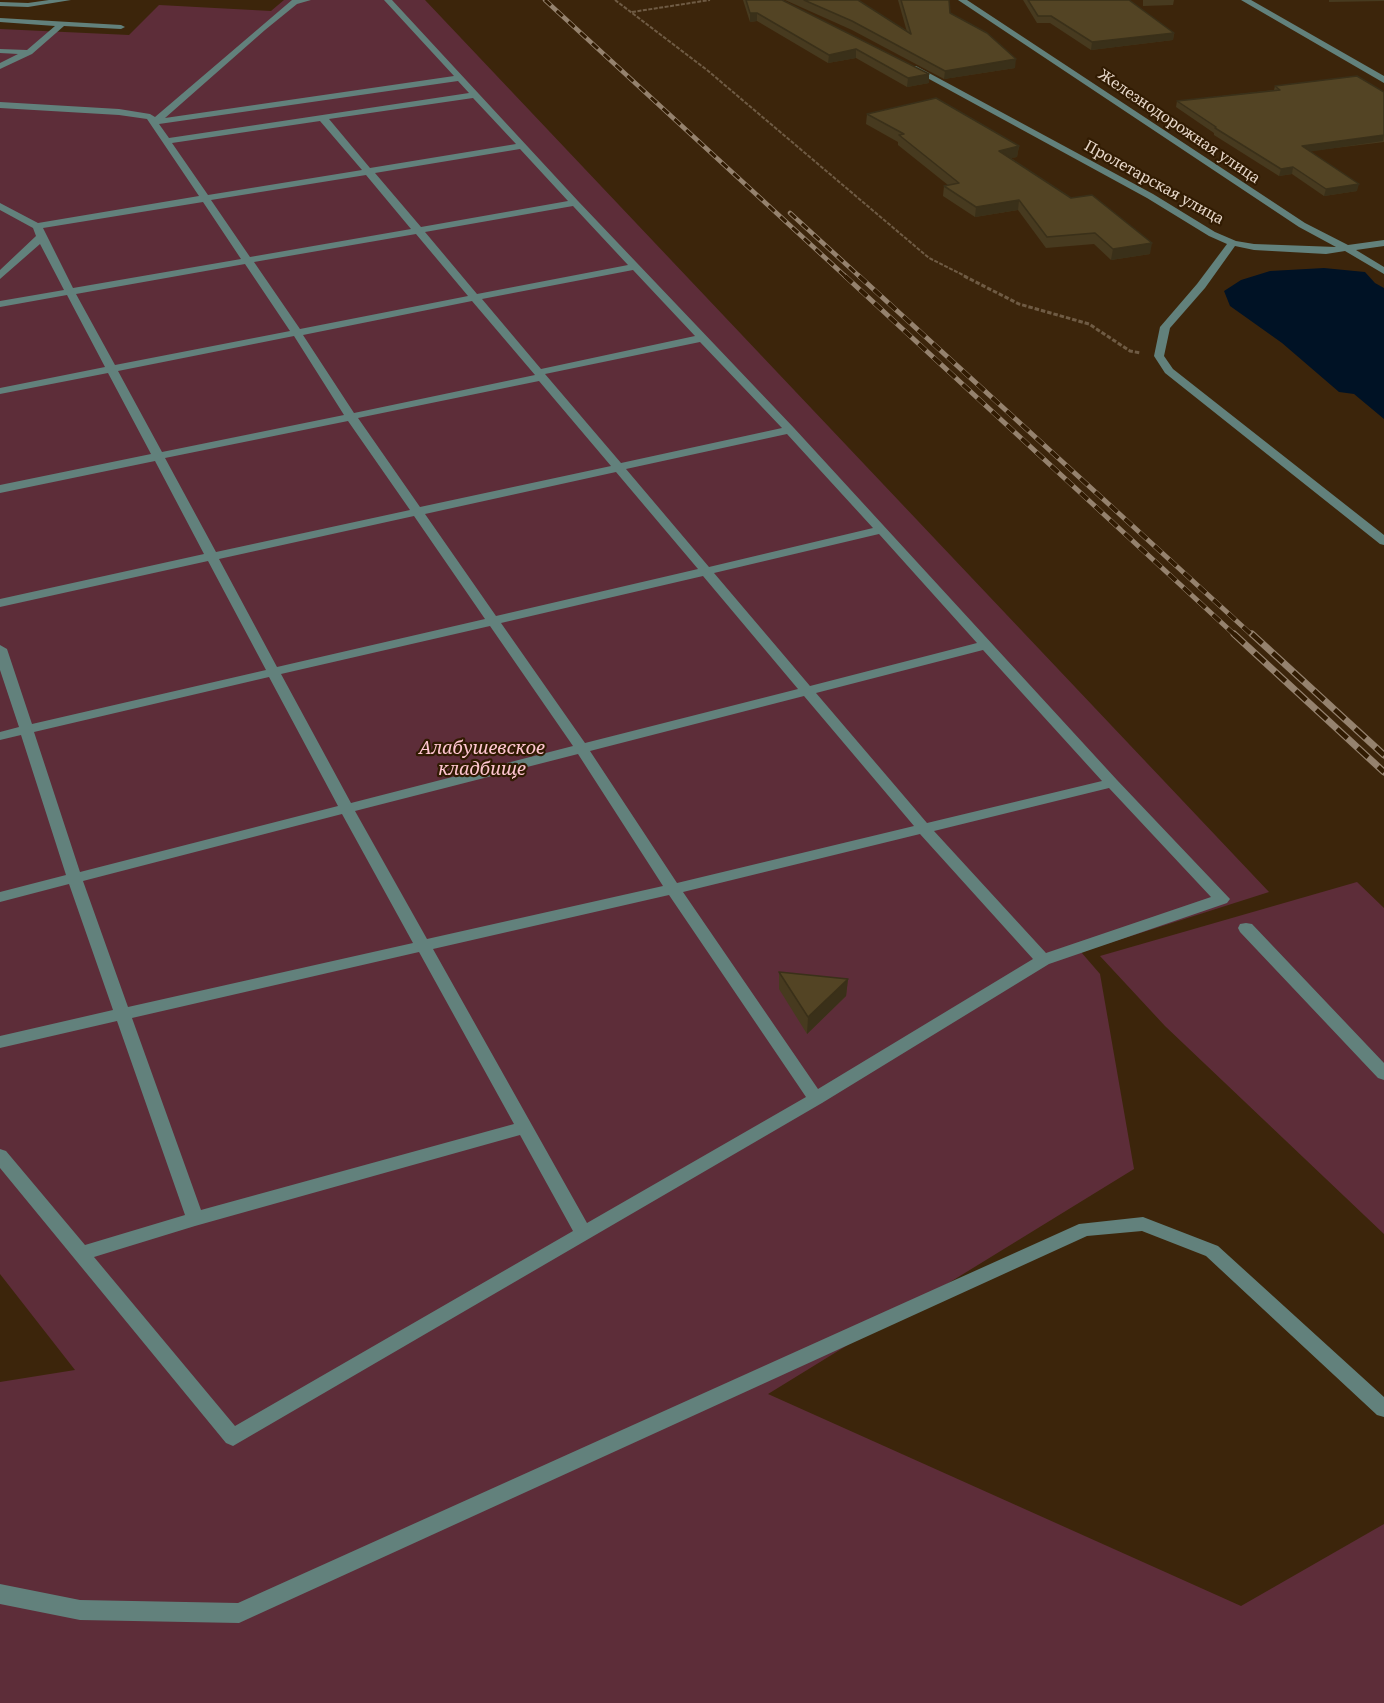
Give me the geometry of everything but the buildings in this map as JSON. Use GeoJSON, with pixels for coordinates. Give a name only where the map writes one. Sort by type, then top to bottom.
{"type":"FeatureCollection","features":[{"type":"Feature","properties":{"kind":"street"},"geometry":{"type":"LineString","coordinates":[[0,4],[10,6],[67,0]]}},
{"type":"Feature","properties":{"kind":"street"},"geometry":{"type":"LineString","coordinates":[[154,122],[261,28],[295,2],[307,0]]}},
{"type":"Feature","properties":{"kind":"street"},"geometry":{"type":"LineString","coordinates":[[0,1156],[233,1437],[583,1232],[816,1099],[1043,960],[1222,899],[1112,783],[790,430],[574,203],[388,0]]}},
{"type":"Feature","properties":{"kind":"street","name":"Железнодорожная улица"},"geometry":{"type":"LineString","coordinates":[[962,0],[1302,225],[1384,271]]}},
{"type":"Feature","properties":{"kind":"street"},"geometry":{"type":"LineString","coordinates":[[1245,0],[1384,80]]}},
{"type":"Feature","properties":{"kind":"street"},"geometry":{"type":"LineString","coordinates":[[0,19],[10,6]]}},
{"type":"Feature","properties":{"kind":"street"},"geometry":{"type":"LineString","coordinates":[[0,19],[121,27]]}},
{"type":"Feature","properties":{"kind":"street"},"geometry":{"type":"LineString","coordinates":[[0,66],[29,52],[63,23]]}},
{"type":"Feature","properties":{"kind":"street"},"geometry":{"type":"LineString","coordinates":[[0,51],[29,52]]}},
{"type":"Feature","properties":{"kind":"street","name":"Пролетарская улица"},"geometry":{"type":"LineString","coordinates":[[905,64],[1150,196],[1212,234],[1233,243],[1201,286],[1165,327],[1159,356]]}},
{"type":"Feature","properties":{"kind":"street"},"geometry":{"type":"LineString","coordinates":[[154,122],[459,78]]}},
{"type":"Feature","properties":{"kind":"street"},"geometry":{"type":"LineString","coordinates":[[165,141],[475,95]]}},
{"type":"Feature","properties":{"kind":"street"},"geometry":{"type":"LineString","coordinates":[[0,105],[120,112],[150,117],[351,416],[582,749],[673,889],[816,1099]]}},
{"type":"Feature","properties":{"kind":"street"},"geometry":{"type":"LineString","coordinates":[[323,118],[924,829],[1043,960]]}},
{"type":"Feature","properties":{"kind":"street"},"geometry":{"type":"LineString","coordinates":[[0,276],[39,231],[203,198],[522,146]]}},
{"type":"Feature","properties":{"kind":"street"},"geometry":{"type":"LineString","coordinates":[[0,304],[574,203]]}},
{"type":"Feature","properties":{"kind":"street"},"geometry":{"type":"LineString","coordinates":[[0,206],[39,231],[346,808],[583,1232]]}},
{"type":"Feature","properties":{"kind":"street"},"geometry":{"type":"LineString","coordinates":[[1233,243],[1292,250],[1348,249],[1384,243]]}},
{"type":"Feature","properties":{"kind":"street"},"geometry":{"type":"LineString","coordinates":[[0,391],[636,266]]}},
{"type":"Feature","properties":{"kind":"street"},"geometry":{"type":"LineString","coordinates":[[0,489],[542,375],[703,338]]}},
{"type":"Feature","properties":{"kind":"street"},"geometry":{"type":"LineString","coordinates":[[1159,356],[1169,371],[1384,542]]}},
{"type":"Feature","properties":{"kind":"street"},"geometry":{"type":"LineString","coordinates":[[0,603],[790,430]]}},
{"type":"Feature","properties":{"kind":"street"},"geometry":{"type":"LineString","coordinates":[[0,736],[706,573],[882,530]]}},
{"type":"Feature","properties":{"kind":"street"},"geometry":{"type":"LineString","coordinates":[[0,897],[74,876],[987,645]]}},
{"type":"Feature","properties":{"kind":"street"},"geometry":{"type":"LineString","coordinates":[[0,649],[74,876],[195,1219]]}},
{"type":"Feature","properties":{"kind":"street"},"geometry":{"type":"LineString","coordinates":[[0,1042],[123,1012],[673,889],[1112,783]]}},
{"type":"Feature","properties":{"kind":"street"},"geometry":{"type":"LineString","coordinates":[[1246,928],[1384,1074]]}},
{"type":"Feature","properties":{"kind":"street"},"geometry":{"type":"LineString","coordinates":[[82,1253],[195,1219],[524,1128]]}},
{"type":"Feature","properties":{"kind":"street"},"geometry":{"type":"LineString","coordinates":[[0,1594],[80,1610],[239,1612],[1084,1229],[1143,1224],[1212,1251],[1384,1409]]}},
{"type":"Feature","properties":{"kind":"path"},"geometry":{"type":"LineString","coordinates":[[615,0],[707,70],[929,258],[1019,304],[1089,324],[1130,351],[1159,356]]}},
{"type":"Feature","properties":{"kind":"path"},"geometry":{"type":"LineString","coordinates":[[631,12],[710,0]]}},
{"type":"Feature","properties":{"kind":"green space","name":"Алабушевское кладбище"},"geometry":{"type":"Polygon","coordinates":[[[284,0],[425,0],[1269,892],[1081,952],[1100,974],[1134,1169],[768,1394],[1241,1606],[1384,1524],[1384,1703],[0,1703],[0,1382],[75,1370],[0,1274],[0,29],[129,35],[159,5],[271,11],[284,0]]]}},
{"type":"Feature","properties":{"kind":"green space"},"geometry":{"type":"Polygon","coordinates":[[[1357,882],[1384,908],[1384,1234],[1165,1026],[1100,956],[1357,882]]]}},
{"type":"Feature","properties":{"kind":"water"},"geometry":{"type":"Polygon","coordinates":[[[1324,268],[1365,272],[1375,283],[1384,288],[1384,419],[1354,394],[1339,392],[1282,343],[1230,306],[1224,291],[1241,280],[1270,271],[1324,268]]]}},
{"type":"Feature","properties":{"kind":"railway"},"geometry":{"type":"LineString","coordinates":[[545,0],[846,277]]}},
{"type":"Feature","properties":{"kind":"railway"},"geometry":{"type":"LineString","coordinates":[[790,213],[860,277]]}},
{"type":"Feature","properties":{"kind":"railway"},"geometry":{"type":"LineString","coordinates":[[845,276],[1236,636]]}},
{"type":"Feature","properties":{"kind":"railway"},"geometry":{"type":"LineString","coordinates":[[859,276],[1253,636]]}},
{"type":"Feature","properties":{"kind":"railway"},"geometry":{"type":"LineString","coordinates":[[1234,634],[1384,772]]}},
{"type":"Feature","properties":{"kind":"railway"},"geometry":{"type":"LineString","coordinates":[[1252,634],[1384,755]]}}]}
